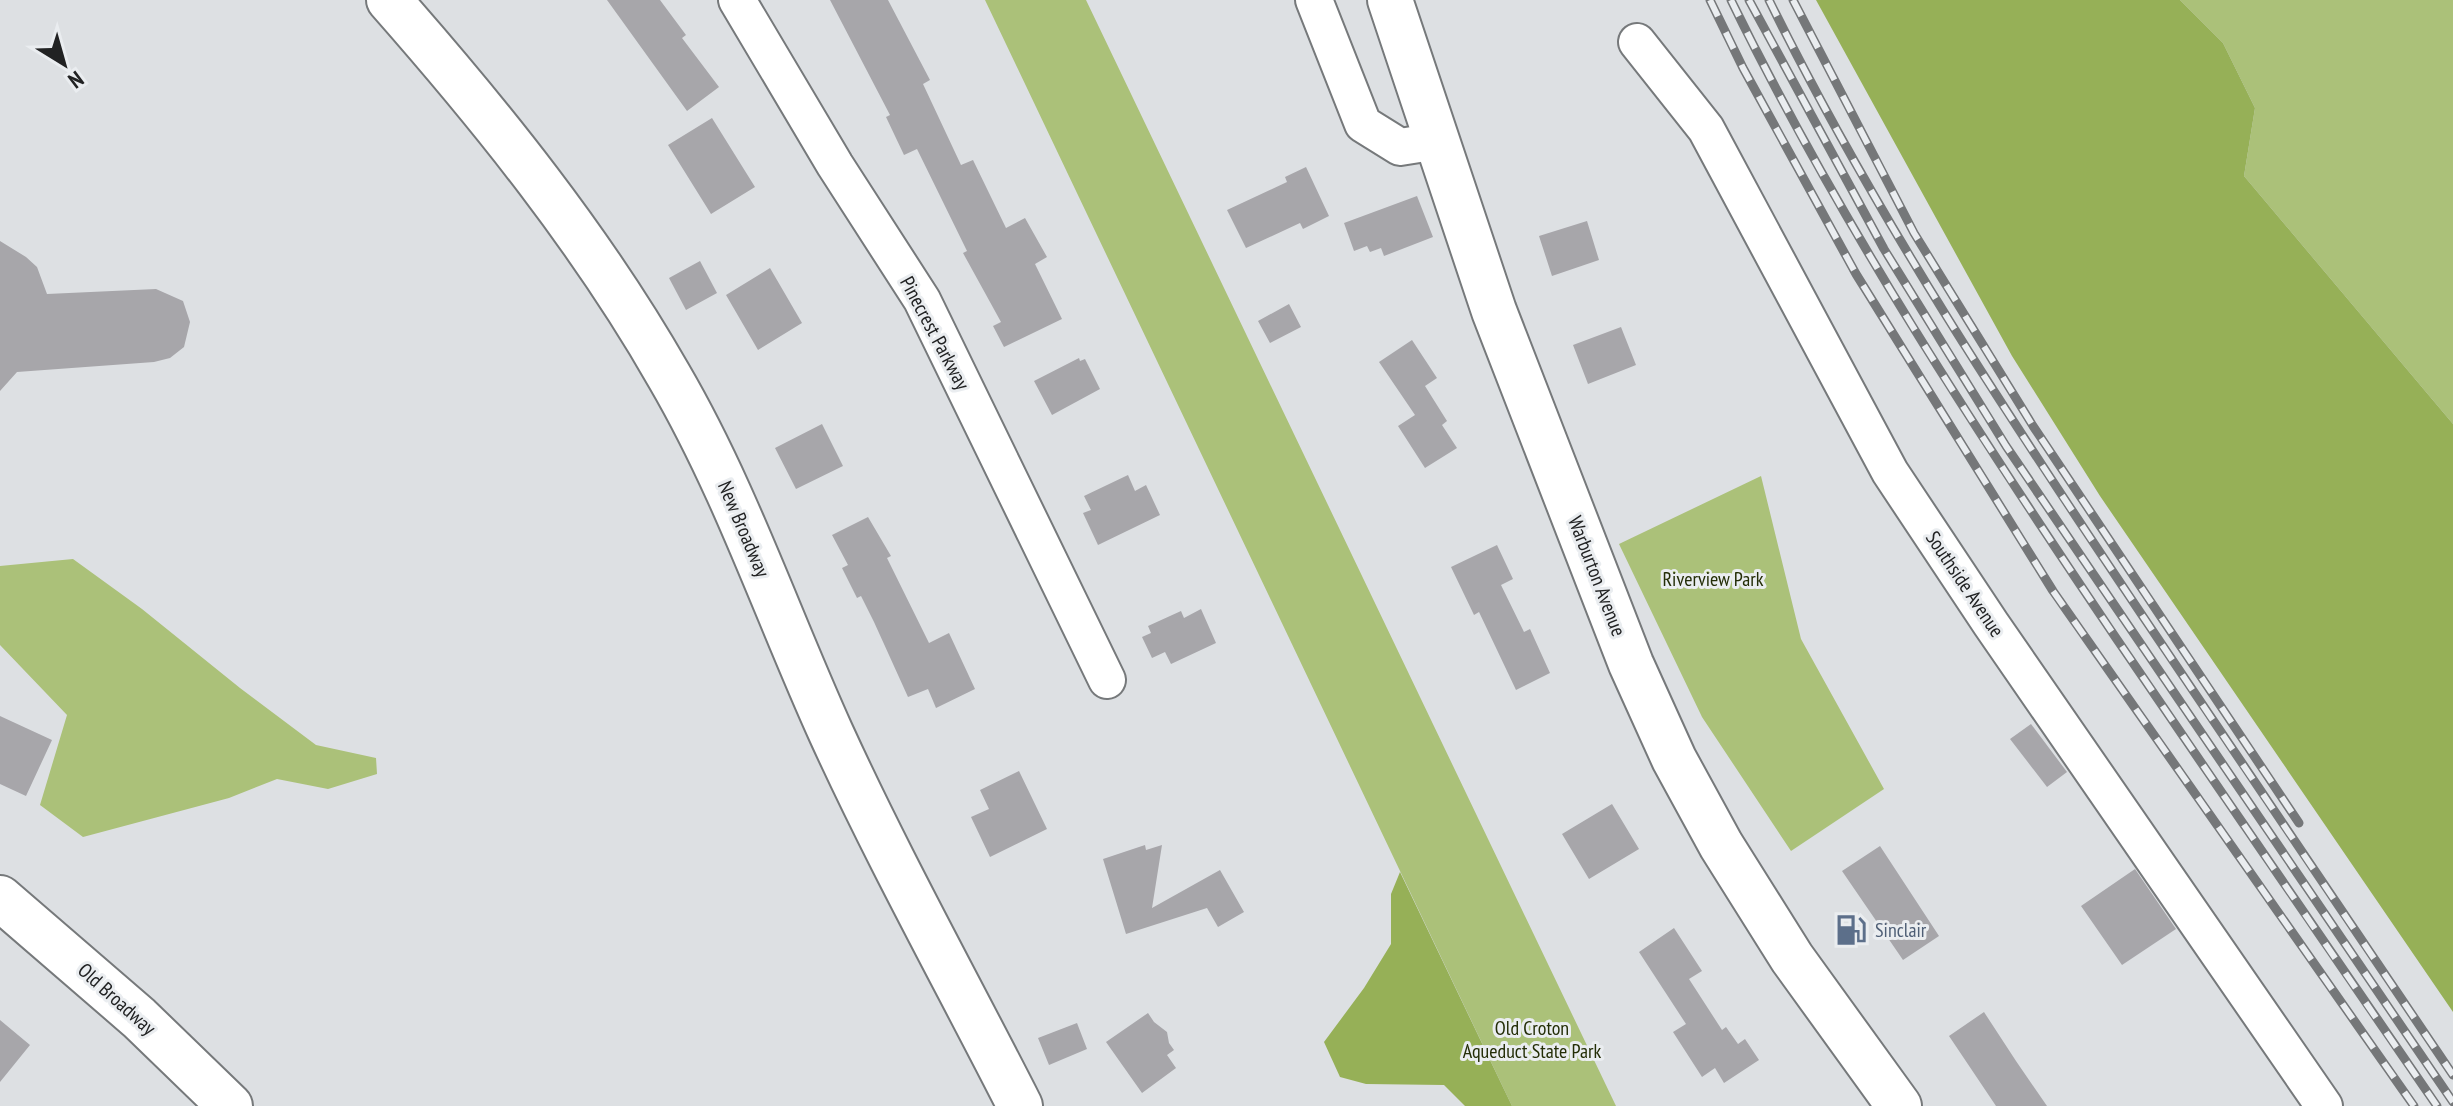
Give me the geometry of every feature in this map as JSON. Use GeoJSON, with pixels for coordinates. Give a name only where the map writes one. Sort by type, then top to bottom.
{"type":"FeatureCollection","features":[{"type":"Feature","properties":{"kind":"main road","name":"New Broadway"},"geometry":{"type":"LineString","coordinates":[[389,0],[547,194],[627,305],[672,380],[726,488],[830,732],[887,852],[1020,1106]]}},
{"type":"Feature","properties":{"kind":"main road","name":"Warburton Avenue"},"geometry":{"type":"LineString","coordinates":[[1390,0],[1494,311],[1631,664],[1674,759],[1721,845],[1792,958],[1899,1106]]}},
{"type":"Feature","properties":{"kind":"main road","name":"Old Broadway"},"geometry":{"type":"LineString","coordinates":[[0,898],[139,1018],[230,1106]]}},
{"type":"Feature","properties":{"kind":"street","name":"Pinecrest Parkway"},"geometry":{"type":"LineString","coordinates":[[737,0],[835,165],[922,300],[1107,680]]}},
{"type":"Feature","properties":{"kind":"street"},"geometry":{"type":"LineString","coordinates":[[1314,0],[1363,124],[1400,147],[1438,141]]}},
{"type":"Feature","properties":{"kind":"street","name":"Southside Avenue"},"geometry":{"type":"LineString","coordinates":[[1637,42],[1706,129],[1890,472],[1991,624],[2324,1106]]}},
{"type":"Feature","properties":{"kind":"green space","name":"Old Croton Aqueduct State Park"},"geometry":{"type":"Polygon","coordinates":[[[985,0],[1086,0],[1616,1106],[1512,1106],[985,0]]]}},
{"type":"Feature","properties":{"kind":"green space"},"geometry":{"type":"Polygon","coordinates":[[[1816,0],[2180,0],[2223,43],[2255,108],[2244,176],[2453,424],[2453,1012],[2100,496],[2012,356],[1816,0]]]}},
{"type":"Feature","properties":{"kind":"green space"},"geometry":{"type":"Polygon","coordinates":[[[2180,0],[2453,0],[2453,424],[2244,176],[2255,108],[2223,43],[2180,0]]]}},
{"type":"Feature","properties":{"kind":"green space","name":"Riverview Park"},"geometry":{"type":"Polygon","coordinates":[[[1761,476],[1801,639],[1884,789],[1791,851],[1702,717],[1619,544],[1761,476]]]}},
{"type":"Feature","properties":{"kind":"green space"},"geometry":{"type":"Polygon","coordinates":[[[73,559],[316,745],[376,758],[377,774],[328,789],[277,779],[229,798],[83,837],[40,805],[67,715],[0,645],[0,566],[73,559]]]}},
{"type":"Feature","properties":{"kind":"green space"},"geometry":{"type":"Polygon","coordinates":[[[1400,872],[1512,1106],[1465,1106],[1444,1085],[1366,1084],[1340,1077],[1324,1042],[1364,988],[1391,944],[1391,894],[1400,872]]]}},
{"type":"Feature","properties":{"kind":"building"},"geometry":{"type":"Polygon","coordinates":[[[607,0],[660,0],[686,35],[682,38],[719,87],[687,111],[607,0]]]}},
{"type":"Feature","properties":{"kind":"building"},"geometry":{"type":"Polygon","coordinates":[[[830,0],[888,0],[930,80],[923,84],[961,165],[973,160],[1006,228],[1025,218],[1047,257],[1035,264],[1062,319],[1004,347],[993,326],[1001,322],[963,253],[967,251],[917,149],[904,155],[886,117],[890,115],[830,0]]]}},
{"type":"Feature","properties":{"kind":"building"},"geometry":{"type":"Polygon","coordinates":[[[712,118],[755,187],[711,214],[668,145],[712,118]]]}},
{"type":"Feature","properties":{"kind":"building"},"geometry":{"type":"Polygon","coordinates":[[[1306,167],[1329,216],[1303,229],[1300,223],[1246,248],[1227,210],[1287,182],[1285,177],[1306,167]]]}},
{"type":"Feature","properties":{"kind":"building"},"geometry":{"type":"Polygon","coordinates":[[[1417,196],[1433,237],[1384,256],[1381,248],[1370,252],[1367,246],[1354,251],[1344,223],[1417,196]]]}},
{"type":"Feature","properties":{"kind":"building"},"geometry":{"type":"Polygon","coordinates":[[[1587,221],[1599,260],[1552,276],[1539,236],[1587,221]]]}},
{"type":"Feature","properties":{"kind":"building"},"geometry":{"type":"Polygon","coordinates":[[[0,241],[37,267],[47,294],[156,289],[183,301],[190,322],[184,347],[170,358],[154,362],[17,372],[0,391],[0,241]]]}},
{"type":"Feature","properties":{"kind":"building"},"geometry":{"type":"Polygon","coordinates":[[[700,261],[717,293],[686,310],[669,278],[700,261]]]}},
{"type":"Feature","properties":{"kind":"building"},"geometry":{"type":"Polygon","coordinates":[[[770,268],[802,323],[758,350],[726,295],[770,268]]]}},
{"type":"Feature","properties":{"kind":"building"},"geometry":{"type":"Polygon","coordinates":[[[1289,304],[1301,327],[1270,343],[1258,321],[1289,304]]]}},
{"type":"Feature","properties":{"kind":"building"},"geometry":{"type":"Polygon","coordinates":[[[1621,327],[1636,365],[1588,384],[1573,345],[1621,327]]]}},
{"type":"Feature","properties":{"kind":"building"},"geometry":{"type":"Polygon","coordinates":[[[1412,340],[1437,378],[1425,386],[1447,421],[1442,425],[1457,448],[1425,468],[1398,426],[1415,415],[1379,362],[1412,340]]]}},
{"type":"Feature","properties":{"kind":"building"},"geometry":{"type":"Polygon","coordinates":[[[1079,358],[1080,361],[1085,359],[1100,389],[1052,415],[1034,381],[1079,358]]]}},
{"type":"Feature","properties":{"kind":"building"},"geometry":{"type":"Polygon","coordinates":[[[822,424],[843,466],[796,489],[775,448],[822,424]]]}},
{"type":"Feature","properties":{"kind":"building"},"geometry":{"type":"Polygon","coordinates":[[[1128,475],[1135,491],[1146,485],[1160,515],[1098,545],[1083,513],[1091,510],[1084,496],[1128,475]]]}},
{"type":"Feature","properties":{"kind":"building"},"geometry":{"type":"Polygon","coordinates":[[[868,517],[891,556],[887,558],[929,643],[949,633],[975,689],[936,708],[928,689],[908,697],[861,596],[857,598],[842,568],[848,565],[832,535],[868,517]]]}},
{"type":"Feature","properties":{"kind":"building"},"geometry":{"type":"Polygon","coordinates":[[[1497,545],[1513,579],[1501,585],[1524,632],[1530,629],[1550,673],[1516,690],[1479,612],[1474,615],[1451,567],[1497,545]]]}},
{"type":"Feature","properties":{"kind":"building"},"geometry":{"type":"Polygon","coordinates":[[[1201,609],[1216,643],[1171,664],[1165,652],[1152,658],[1142,637],[1151,633],[1148,626],[1181,611],[1184,618],[1201,609]]]}},
{"type":"Feature","properties":{"kind":"building"},"geometry":{"type":"Polygon","coordinates":[[[0,716],[52,740],[26,796],[0,784],[0,716]]]}},
{"type":"Feature","properties":{"kind":"building"},"geometry":{"type":"Polygon","coordinates":[[[2031,724],[2067,772],[2047,787],[2010,739],[2031,724]]]}},
{"type":"Feature","properties":{"kind":"building"},"geometry":{"type":"Polygon","coordinates":[[[1019,771],[1047,829],[990,857],[971,817],[989,809],[980,790],[1019,771]]]}},
{"type":"Feature","properties":{"kind":"building"},"geometry":{"type":"Polygon","coordinates":[[[1612,804],[1639,849],[1589,879],[1562,834],[1612,804]]]}},
{"type":"Feature","properties":{"kind":"building"},"geometry":{"type":"Polygon","coordinates":[[[1145,845],[1146,850],[1162,845],[1152,908],[1220,870],[1244,912],[1218,927],[1207,908],[1126,934],[1103,859],[1145,845]]]}},
{"type":"Feature","properties":{"kind":"building"},"geometry":{"type":"Polygon","coordinates":[[[1880,846],[1939,936],[1903,960],[1842,871],[1880,846]]]}},
{"type":"Feature","properties":{"kind":"building"},"geometry":{"type":"Polygon","coordinates":[[[2135,869],[2176,929],[2122,965],[2081,906],[2135,869]]]}},
{"type":"Feature","properties":{"kind":"building"},"geometry":{"type":"Polygon","coordinates":[[[1674,928],[1702,971],[1689,979],[1722,1030],[1726,1027],[1738,1044],[1745,1039],[1759,1060],[1724,1083],[1715,1068],[1702,1077],[1673,1032],[1686,1024],[1639,952],[1674,928]]]}},
{"type":"Feature","properties":{"kind":"building"},"geometry":{"type":"Polygon","coordinates":[[[1984,1012],[2047,1106],[1996,1106],[1949,1036],[1984,1012]]]}},
{"type":"Feature","properties":{"kind":"building"},"geometry":{"type":"Polygon","coordinates":[[[1148,1013],[1167,1032],[1174,1050],[1167,1055],[1176,1068],[1142,1093],[1106,1042],[1148,1013]]]}},
{"type":"Feature","properties":{"kind":"building"},"geometry":{"type":"Polygon","coordinates":[[[0,1020],[30,1045],[0,1082],[0,1020]]]}},
{"type":"Feature","properties":{"kind":"building"},"geometry":{"type":"Polygon","coordinates":[[[1077,1023],[1087,1049],[1049,1065],[1038,1038],[1077,1023]]]}},
{"type":"Feature","properties":{"kind":"railway"},"geometry":{"type":"LineString","coordinates":[[1710,0],[1743,68],[1856,274],[2053,591],[2414,1106]]}},
{"type":"Feature","properties":{"kind":"railway"},"geometry":{"type":"LineString","coordinates":[[1731,0],[1773,83],[1864,246],[1962,405],[2116,638],[2437,1106]]}},
{"type":"Feature","properties":{"kind":"railway"},"geometry":{"type":"LineString","coordinates":[[1749,0],[1884,249],[2006,446],[2453,1102]]}},
{"type":"Feature","properties":{"kind":"railway"},"geometry":{"type":"LineString","coordinates":[[1769,0],[1853,160],[1994,392],[2453,1075]]}},
{"type":"Feature","properties":{"kind":"railway"},"geometry":{"type":"LineString","coordinates":[[1793,0],[1914,233],[2033,426],[2299,823]]}},
{"type":"Feature","properties":{"kind":"place","name":"Sinclair"},"geometry":{"type":"Point","coordinates":[1851,930]}}]}
